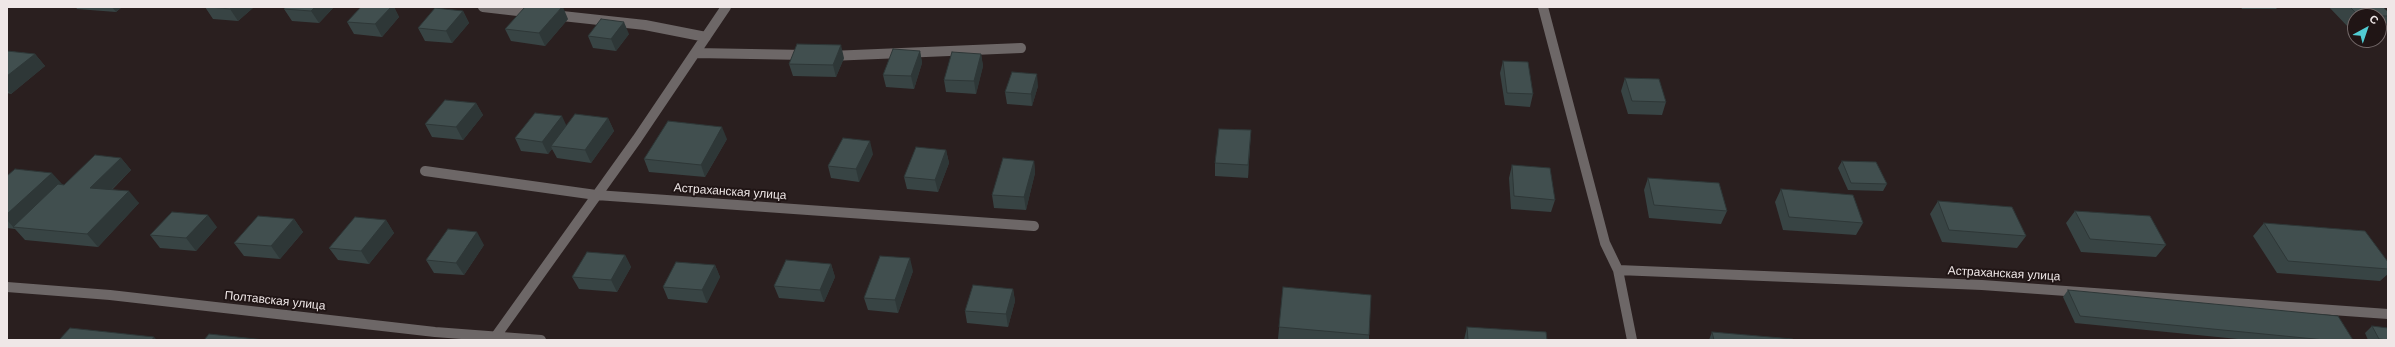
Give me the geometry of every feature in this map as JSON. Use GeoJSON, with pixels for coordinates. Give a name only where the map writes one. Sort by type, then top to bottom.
{"type":"FeatureCollection","features":[{"type":"Feature","properties":{"kind":"street"},"geometry":{"type":"LineString","coordinates":[[483,7],[645,25],[706,37]]}},
{"type":"Feature","properties":{"kind":"street"},"geometry":{"type":"LineString","coordinates":[[496,336],[696,54],[726,7]]}},
{"type":"Feature","properties":{"kind":"street"},"geometry":{"type":"LineString","coordinates":[[1543,7],[1605,243],[1618,270],[1632,340]]}},
{"type":"Feature","properties":{"kind":"street"},"geometry":{"type":"LineString","coordinates":[[696,54],[848,56],[1021,48]]}},
{"type":"Feature","properties":{"kind":"street","name":"Астраханская улица"},"geometry":{"type":"LineString","coordinates":[[425,170],[596,195],[1034,226]]}},
{"type":"Feature","properties":{"kind":"street","name":"Астраханская улица"},"geometry":{"type":"LineString","coordinates":[[1618,270],[1982,285],[2388,314]]}},
{"type":"Feature","properties":{"kind":"street","name":"Полтавская улица"},"geometry":{"type":"LineString","coordinates":[[7,287],[110,295],[435,332],[541,340]]}},
{"type":"Feature","properties":{"kind":"building"},"geometry":{"type":"Polygon","coordinates":[[[210,7],[232,7],[230,9],[210,7]]]}},
{"type":"Feature","properties":{"kind":"building"},"geometry":{"type":"Polygon","coordinates":[[[286,7],[315,7],[311,11],[284,9],[286,7]]]}},
{"type":"Feature","properties":{"kind":"building"},"geometry":{"type":"Polygon","coordinates":[[[361,7],[391,7],[375,24],[347,22],[361,7]]]}},
{"type":"Feature","properties":{"kind":"building"},"geometry":{"type":"Polygon","coordinates":[[[525,7],[562,7],[539,33],[505,29],[525,7]]]}},
{"type":"Feature","properties":{"kind":"building"},"geometry":{"type":"Polygon","coordinates":[[[2350,7],[2384,8],[2351,8],[2350,7]]]}},
{"type":"Feature","properties":{"kind":"building"},"geometry":{"type":"Polygon","coordinates":[[[435,8],[463,11],[446,31],[418,28],[435,8]]]}},
{"type":"Feature","properties":{"kind":"building"},"geometry":{"type":"Polygon","coordinates":[[[601,19],[624,22],[611,39],[588,36],[601,19]]]}},
{"type":"Feature","properties":{"kind":"building"},"geometry":{"type":"Polygon","coordinates":[[[797,44],[841,45],[833,65],[789,64],[797,44]]]}},
{"type":"Feature","properties":{"kind":"building"},"geometry":{"type":"Polygon","coordinates":[[[893,49],[920,51],[911,76],[883,75],[893,49]]]}},
{"type":"Feature","properties":{"kind":"building"},"geometry":{"type":"Polygon","coordinates":[[[7,51],[35,54],[7,76],[7,51]]]}},
{"type":"Feature","properties":{"kind":"building"},"geometry":{"type":"Polygon","coordinates":[[[952,52],[981,54],[974,81],[944,80],[952,52]]]}},
{"type":"Feature","properties":{"kind":"building"},"geometry":{"type":"Polygon","coordinates":[[[1503,61],[1528,62],[1533,94],[1507,93],[1503,61]]]}},
{"type":"Feature","properties":{"kind":"building"},"geometry":{"type":"Polygon","coordinates":[[[1012,72],[1037,74],[1031,94],[1005,92],[1012,72]]]}},
{"type":"Feature","properties":{"kind":"building"},"geometry":{"type":"Polygon","coordinates":[[[1625,78],[1659,79],[1666,102],[1632,101],[1625,78]]]}},
{"type":"Feature","properties":{"kind":"building"},"geometry":{"type":"Polygon","coordinates":[[[445,100],[476,103],[456,127],[425,124],[445,100]]]}},
{"type":"Feature","properties":{"kind":"building"},"geometry":{"type":"Polygon","coordinates":[[[535,113],[562,116],[542,142],[515,138],[535,113]]]}},
{"type":"Feature","properties":{"kind":"building"},"geometry":{"type":"Polygon","coordinates":[[[575,114],[608,118],[585,150],[551,146],[575,114]]]}},
{"type":"Feature","properties":{"kind":"building"},"geometry":{"type":"Polygon","coordinates":[[[668,121],[722,127],[701,165],[644,159],[668,121]]]}},
{"type":"Feature","properties":{"kind":"building"},"geometry":{"type":"Polygon","coordinates":[[[1219,129],[1251,130],[1248,165],[1215,163],[1219,129]]]}},
{"type":"Feature","properties":{"kind":"building"},"geometry":{"type":"Polygon","coordinates":[[[843,138],[870,141],[856,169],[828,166],[843,138]]]}},
{"type":"Feature","properties":{"kind":"building"},"geometry":{"type":"Polygon","coordinates":[[[916,147],[946,150],[935,180],[904,177],[916,147]]]}},
{"type":"Feature","properties":{"kind":"building"},"geometry":{"type":"Polygon","coordinates":[[[95,155],[121,158],[90,188],[129,191],[87,234],[13,227],[58,184],[64,185],[95,155]]]}},
{"type":"Feature","properties":{"kind":"building"},"geometry":{"type":"Polygon","coordinates":[[[1003,158],[1034,161],[1024,197],[992,195],[1003,158]]]}},
{"type":"Feature","properties":{"kind":"building"},"geometry":{"type":"Polygon","coordinates":[[[1842,161],[1876,162],[1887,184],[1851,183],[1842,161]]]}},
{"type":"Feature","properties":{"kind":"building"},"geometry":{"type":"Polygon","coordinates":[[[1512,165],[1550,168],[1555,200],[1514,196],[1512,165]]]}},
{"type":"Feature","properties":{"kind":"building"},"geometry":{"type":"Polygon","coordinates":[[[15,169],[52,173],[7,214],[7,176],[15,169]]]}},
{"type":"Feature","properties":{"kind":"building"},"geometry":{"type":"Polygon","coordinates":[[[1648,178],[1719,183],[1727,211],[1654,205],[1648,178]]]}},
{"type":"Feature","properties":{"kind":"building"},"geometry":{"type":"Polygon","coordinates":[[[1781,189],[1853,195],[1863,223],[1789,217],[1781,189]]]}},
{"type":"Feature","properties":{"kind":"building"},"geometry":{"type":"Polygon","coordinates":[[[1938,201],[2012,207],[2026,236],[1949,230],[1938,201]]]}},
{"type":"Feature","properties":{"kind":"building"},"geometry":{"type":"Polygon","coordinates":[[[2075,211],[2150,216],[2166,245],[2090,239],[2075,211]]]}},
{"type":"Feature","properties":{"kind":"building"},"geometry":{"type":"Polygon","coordinates":[[[172,212],[208,215],[186,238],[150,235],[172,212]]]}},
{"type":"Feature","properties":{"kind":"building"},"geometry":{"type":"Polygon","coordinates":[[[258,216],[294,219],[271,246],[234,243],[258,216]]]}},
{"type":"Feature","properties":{"kind":"building"},"geometry":{"type":"Polygon","coordinates":[[[355,217],[386,220],[361,251],[329,248],[355,217]]]}},
{"type":"Feature","properties":{"kind":"building"},"geometry":{"type":"Polygon","coordinates":[[[2264,223],[2365,231],[2388,262],[2388,269],[2288,261],[2264,223]]]}},
{"type":"Feature","properties":{"kind":"building"},"geometry":{"type":"Polygon","coordinates":[[[448,229],[477,232],[456,263],[426,260],[448,229]]]}},
{"type":"Feature","properties":{"kind":"building"},"geometry":{"type":"Polygon","coordinates":[[[587,252],[625,255],[611,280],[572,277],[587,252]]]}},
{"type":"Feature","properties":{"kind":"building"},"geometry":{"type":"Polygon","coordinates":[[[880,256],[910,258],[895,300],[864,298],[880,256]]]}},
{"type":"Feature","properties":{"kind":"building"},"geometry":{"type":"Polygon","coordinates":[[[786,260],[831,264],[820,290],[774,286],[786,260]]]}},
{"type":"Feature","properties":{"kind":"building"},"geometry":{"type":"Polygon","coordinates":[[[676,262],[715,265],[702,290],[663,287],[676,262]]]}},
{"type":"Feature","properties":{"kind":"building"},"geometry":{"type":"Polygon","coordinates":[[[973,285],[1013,289],[1006,314],[965,311],[973,285]]]}},
{"type":"Feature","properties":{"kind":"building"},"geometry":{"type":"Polygon","coordinates":[[[1283,287],[1371,295],[1369,335],[1279,327],[1283,287]]]}},
{"type":"Feature","properties":{"kind":"building"},"geometry":{"type":"Polygon","coordinates":[[[2068,290],[2338,316],[2353,340],[2325,340],[2080,316],[2068,290]]]}},
{"type":"Feature","properties":{"kind":"building"},"geometry":{"type":"Polygon","coordinates":[[[2372,326],[2388,328],[2388,340],[2379,339],[2372,326]]]}},
{"type":"Feature","properties":{"kind":"building"},"geometry":{"type":"Polygon","coordinates":[[[1467,327],[1546,332],[1547,340],[1468,340],[1467,327]]]}},
{"type":"Feature","properties":{"kind":"building"},"geometry":{"type":"Polygon","coordinates":[[[70,328],[154,337],[152,340],[59,340],[70,328]]]}},
{"type":"Feature","properties":{"kind":"building"},"geometry":{"type":"Polygon","coordinates":[[[1712,332],[1793,339],[1793,340],[1714,340],[1712,332]]]}},
{"type":"Feature","properties":{"kind":"building"},"geometry":{"type":"Polygon","coordinates":[[[209,334],[265,340],[204,340],[209,334]]]}}]}
